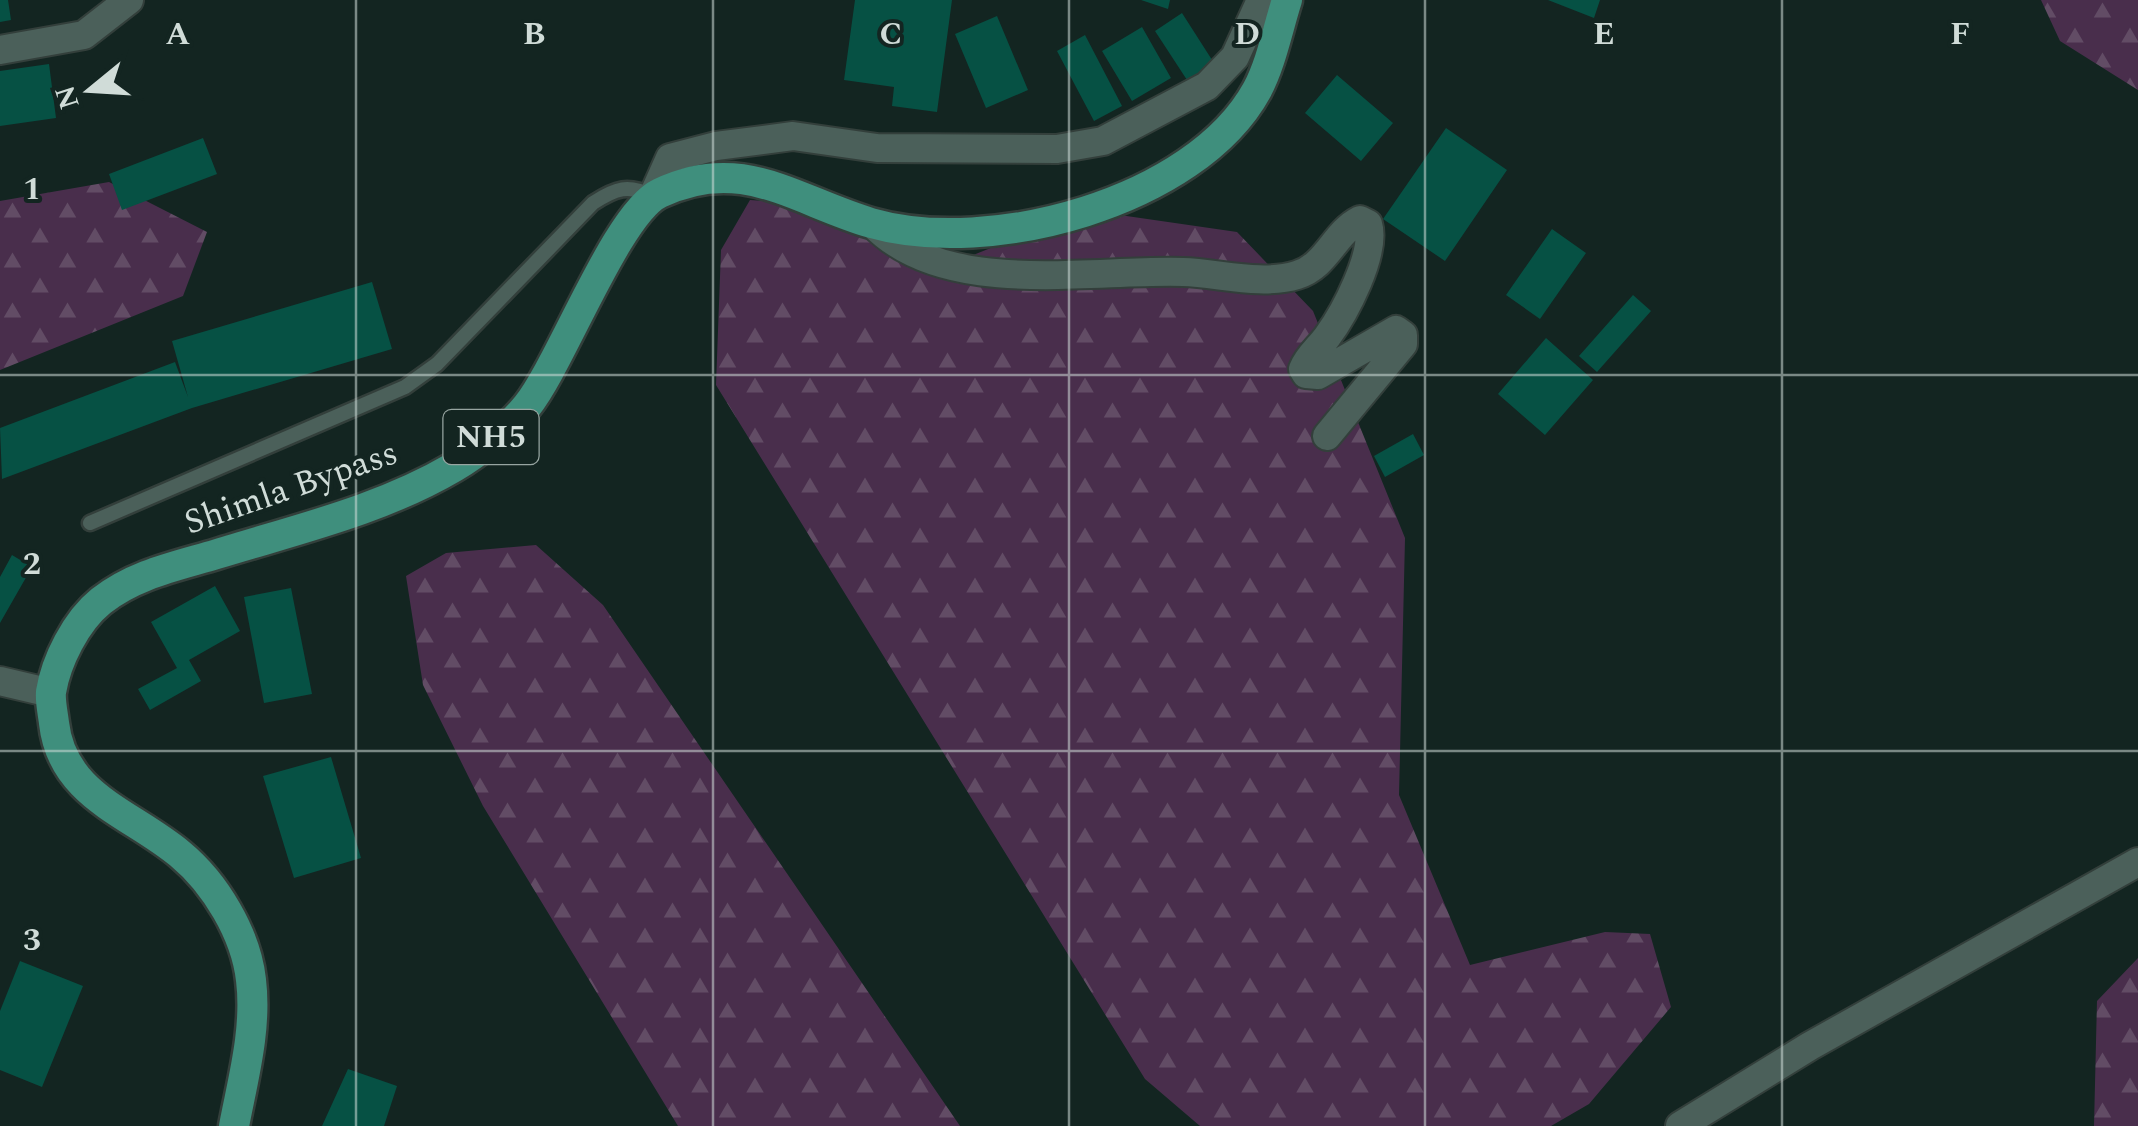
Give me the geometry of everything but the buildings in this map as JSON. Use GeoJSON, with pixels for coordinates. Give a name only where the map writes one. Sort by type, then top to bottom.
{"type":"FeatureCollection","features":[{"type":"Feature","properties":{"kind":"highway"},"geometry":{"type":"LineString","coordinates":[[653,196],[705,176],[768,182],[873,224],[951,234],[1027,226],[1114,201],[1200,157],[1256,90],[1288,0]]}},
{"type":"Feature","properties":{"kind":"highway","name":"Shimla Bypass"},"geometry":{"type":"LineString","coordinates":[[234,1126],[250,1047],[251,978],[231,914],[182,855],[88,794],[57,750],[51,693],[74,631],[100,602],[146,575],[386,502],[459,464],[527,407],[611,256],[653,196]]}},
{"type":"Feature","properties":{"kind":"street"},"geometry":{"type":"LineString","coordinates":[[0,50],[84,35],[129,0]]}},
{"type":"Feature","properties":{"kind":"street"},"geometry":{"type":"LineString","coordinates":[[653,196],[670,158],[716,146],[793,136],[877,148],[1057,149],[1103,141],[1207,86],[1235,57],[1260,0]]}},
{"type":"Feature","properties":{"kind":"street"},"geometry":{"type":"LineString","coordinates":[[873,224],[892,243],[916,258],[952,266],[1032,274],[1183,272],[1270,279],[1298,275],[1318,264],[1360,220],[1371,232],[1358,278],[1344,312],[1303,369],[1306,374],[1318,375],[1396,330],[1403,336],[1403,344],[1327,436]]}},
{"type":"Feature","properties":{"kind":"street"},"geometry":{"type":"LineString","coordinates":[[0,681],[51,693]]}},
{"type":"Feature","properties":{"kind":"street"},"geometry":{"type":"LineString","coordinates":[[1680,1126],[1810,1046],[2138,862]]}},
{"type":"Feature","properties":{"kind":"lane"},"geometry":{"type":"LineString","coordinates":[[90,524],[405,387],[437,364],[593,203],[615,189],[634,187],[653,196]]}},
{"type":"Feature","properties":{"kind":"green space"},"geometry":{"type":"Polygon","coordinates":[[[2041,0],[2138,0],[2138,90],[2060,41],[2041,0]]]}},
{"type":"Feature","properties":{"kind":"green space"},"geometry":{"type":"Polygon","coordinates":[[[109,182],[207,232],[183,296],[0,370],[0,201],[109,182]]]}},
{"type":"Feature","properties":{"kind":"green space"},"geometry":{"type":"Polygon","coordinates":[[[750,200],[818,205],[941,268],[1085,210],[1237,232],[1313,311],[1405,538],[1399,795],[1470,965],[1605,932],[1650,934],[1671,1007],[1589,1104],[1551,1126],[1200,1126],[1145,1079],[716,385],[721,250],[750,200]]]}},
{"type":"Feature","properties":{"kind":"green space"},"geometry":{"type":"Polygon","coordinates":[[[536,545],[603,605],[960,1126],[678,1126],[483,806],[423,685],[406,576],[446,553],[536,545]]]}},
{"type":"Feature","properties":{"kind":"green space"},"geometry":{"type":"Polygon","coordinates":[[[2138,958],[2138,1126],[2094,1126],[2097,1001],[2138,958]]]}}]}
